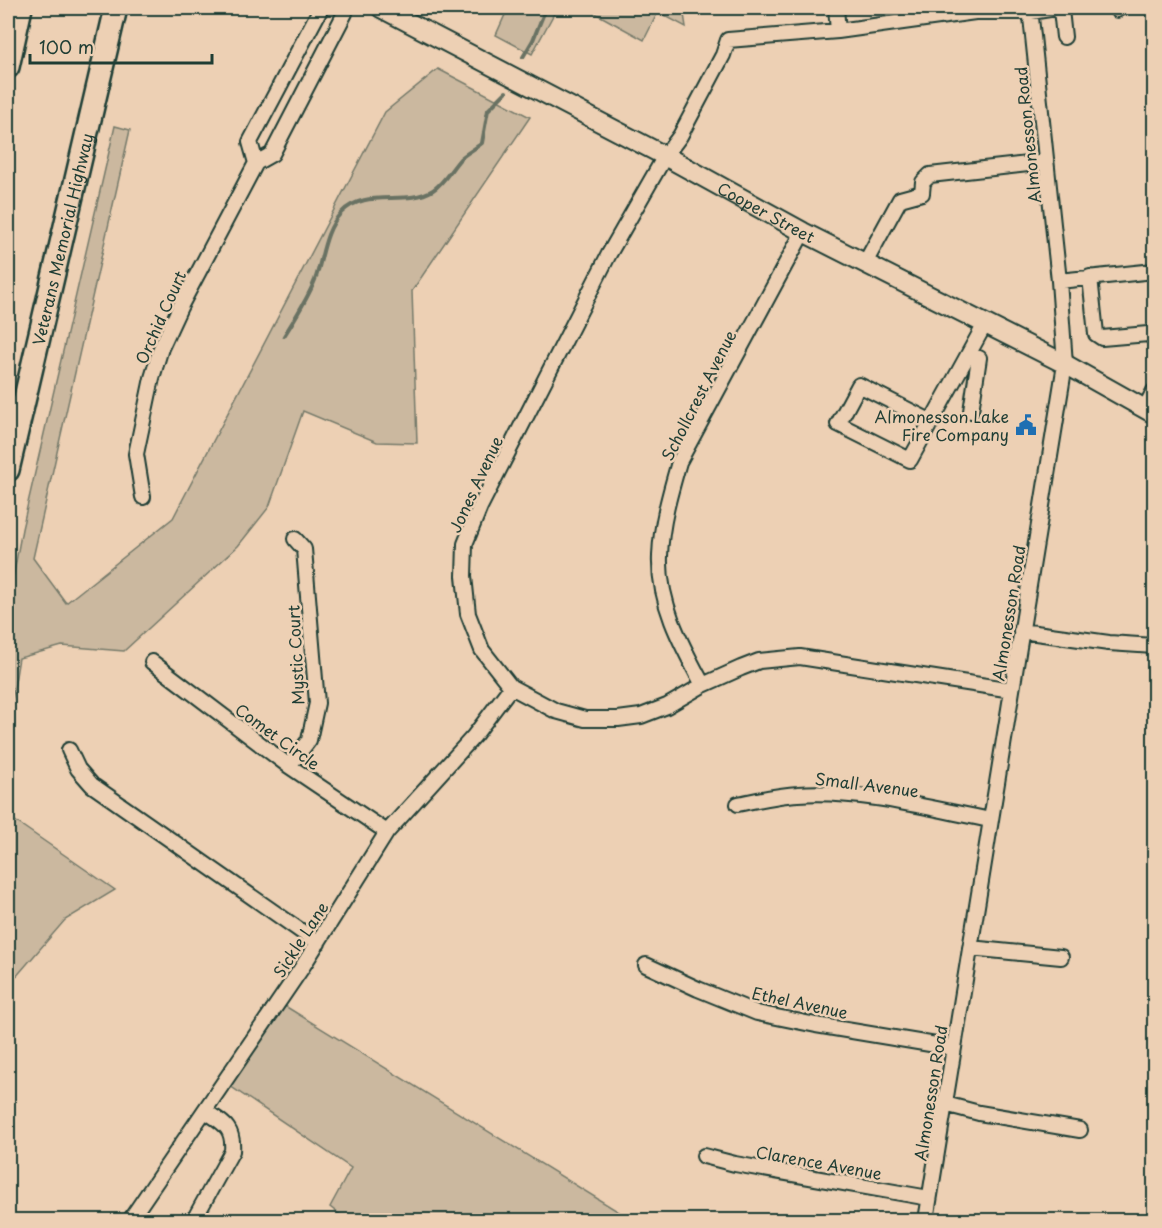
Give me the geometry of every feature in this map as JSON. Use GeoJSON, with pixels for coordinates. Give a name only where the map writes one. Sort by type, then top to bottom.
{"type":"FeatureCollection","features":[{"type":"Feature","properties":{"kind":"highway"},"geometry":{"type":"LineString","coordinates":[[8,67],[21,8]]}},
{"type":"Feature","properties":{"kind":"highway","name":"Veterans Memorial Highway"},"geometry":{"type":"LineString","coordinates":[[8,470],[116,8]]}},
{"type":"Feature","properties":{"kind":"main road","name":"Cooper Street"},"geometry":{"type":"LineString","coordinates":[[381,8],[665,156],[803,232],[1065,364],[1150,411]]}},
{"type":"Feature","properties":{"kind":"street"},"geometry":{"type":"LineString","coordinates":[[256,163],[250,142],[321,8]]}},
{"type":"Feature","properties":{"kind":"street","name":"Orchid Court"},"geometry":{"type":"LineString","coordinates":[[143,497],[136,454],[152,378],[161,348],[180,307],[256,163],[272,154],[346,8]]}},
{"type":"Feature","properties":{"kind":"street"},"geometry":{"type":"LineString","coordinates":[[836,8],[838,30],[975,12],[1056,8],[1061,10],[1064,37]]}},
{"type":"Feature","properties":{"kind":"street","name":"Almonesson Road"},"geometry":{"type":"LineString","coordinates":[[926,1221],[1065,364],[1059,281],[1030,10]]}},
{"type":"Feature","properties":{"kind":"street","name":"Jones Avenue"},"geometry":{"type":"LineString","coordinates":[[838,30],[728,40],[723,55],[680,136],[665,156],[609,254],[480,507],[465,544],[464,576],[468,614],[482,650],[511,687],[556,711],[585,719],[641,716],[759,661],[800,657],[1012,690]]}},
{"type":"Feature","properties":{"kind":"street"},"geometry":{"type":"LineString","coordinates":[[865,263],[900,198],[922,193],[923,182],[930,175],[1046,162]]}},
{"type":"Feature","properties":{"kind":"street","name":"Schollcrest Avenue"},"geometry":{"type":"LineString","coordinates":[[703,686],[672,622],[663,588],[660,558],[668,502],[684,453],[803,232]]}},
{"type":"Feature","properties":{"kind":"street"},"geometry":{"type":"LineString","coordinates":[[1059,281],[1155,271]]}},
{"type":"Feature","properties":{"kind":"street"},"geometry":{"type":"LineString","coordinates":[[1090,278],[1096,334],[1102,338],[1148,334],[1155,338]]}},
{"type":"Feature","properties":{"kind":"street"},"geometry":{"type":"LineString","coordinates":[[932,422],[859,385],[838,424],[910,460],[932,422],[985,324]]}},
{"type":"Feature","properties":{"kind":"street"},"geometry":{"type":"LineString","coordinates":[[969,354],[979,358],[971,411]]}},
{"type":"Feature","properties":{"kind":"street"},"geometry":{"type":"LineString","coordinates":[[1150,411],[1155,391]]}},
{"type":"Feature","properties":{"kind":"street","name":"Mystic Court"},"geometry":{"type":"LineString","coordinates":[[289,766],[309,740],[316,703],[304,549],[295,539]]}},
{"type":"Feature","properties":{"kind":"street"},"geometry":{"type":"LineString","coordinates":[[1021,631],[1155,646]]}},
{"type":"Feature","properties":{"kind":"street","name":"Comet Circle"},"geometry":{"type":"LineString","coordinates":[[152,662],[289,766],[387,832]]}},
{"type":"Feature","properties":{"kind":"street","name":"Sickle Lane"},"geometry":{"type":"LineString","coordinates":[[136,1219],[205,1111],[318,943],[387,832],[474,736],[511,687]]}},
{"type":"Feature","properties":{"kind":"street"},"geometry":{"type":"LineString","coordinates":[[69,750],[78,769],[92,785],[318,943]]}},
{"type":"Feature","properties":{"kind":"street","name":"Small Avenue"},"geometry":{"type":"LineString","coordinates":[[738,804],[800,794],[843,795],[896,802],[991,820]]}},
{"type":"Feature","properties":{"kind":"street"},"geometry":{"type":"LineString","coordinates":[[970,948],[1061,957]]}},
{"type":"Feature","properties":{"kind":"street","name":"Ethel Avenue"},"geometry":{"type":"LineString","coordinates":[[646,965],[757,1013],[954,1048]]}},
{"type":"Feature","properties":{"kind":"street"},"geometry":{"type":"LineString","coordinates":[[945,1104],[979,1113],[1080,1130]]}},
{"type":"Feature","properties":{"kind":"street"},"geometry":{"type":"LineString","coordinates":[[192,1221],[232,1151],[231,1131],[224,1123],[205,1111]]}},
{"type":"Feature","properties":{"kind":"street","name":"Clarence Avenue"},"geometry":{"type":"LineString","coordinates":[[704,1156],[735,1164],[929,1198]]}},
{"type":"Feature","properties":{"kind":"shaded area"},"geometry":{"type":"Polygon","coordinates":[[[508,8],[557,8],[532,54],[496,35],[508,8]]]}},
{"type":"Feature","properties":{"kind":"shaded area"},"geometry":{"type":"Polygon","coordinates":[[[586,8],[683,8],[686,27],[658,12],[644,40],[586,8]]]}},
{"type":"Feature","properties":{"kind":"shaded area"},"geometry":{"type":"Polygon","coordinates":[[[438,69],[530,117],[412,291],[417,443],[377,442],[303,411],[269,507],[238,546],[124,651],[62,646],[19,658],[8,725],[8,605],[22,529],[115,126],[130,130],[33,558],[66,603],[173,518],[385,112],[438,69]]]}},
{"type":"Feature","properties":{"kind":"shaded area"},"geometry":{"type":"Polygon","coordinates":[[[8,816],[115,890],[65,920],[8,986],[8,816]]]}},
{"type":"Feature","properties":{"kind":"shaded area"},"geometry":{"type":"Polygon","coordinates":[[[285,1006],[632,1220],[347,1220],[330,1207],[351,1168],[230,1086],[285,1006]]]}},
{"type":"Feature","properties":{"kind":"waterway"},"geometry":{"type":"LineString","coordinates":[[523,57],[533,40],[546,8]]}},
{"type":"Feature","properties":{"kind":"waterway"},"geometry":{"type":"LineString","coordinates":[[284,336],[312,287],[327,236],[341,213],[351,205],[362,201],[410,197],[433,190],[460,159],[482,143],[488,110],[506,92]]}},
{"type":"Feature","properties":{"kind":"place","name":"Almonesson Lake Fire Company"},"geometry":{"type":"Point","coordinates":[1026,425]}}]}
